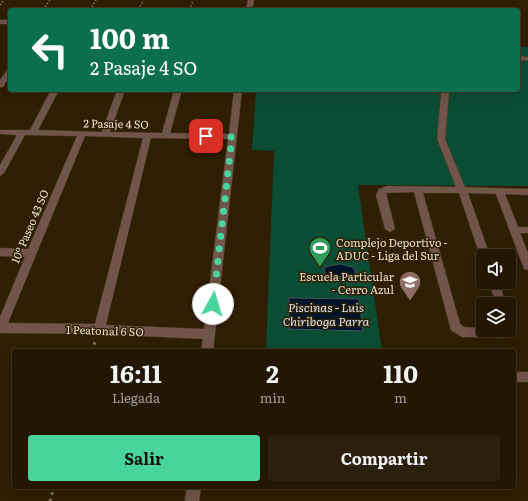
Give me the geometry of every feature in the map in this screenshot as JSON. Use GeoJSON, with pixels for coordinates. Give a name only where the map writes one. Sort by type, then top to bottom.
{"type":"FeatureCollection","features":[{"type":"Feature","properties":{"kind":"street"},"geometry":{"type":"LineString","coordinates":[[0,85],[8,73]]}},
{"type":"Feature","properties":{"kind":"street"},"geometry":{"type":"LineString","coordinates":[[33,132],[54,92]]}},
{"type":"Feature","properties":{"kind":"street"},"geometry":{"type":"LineString","coordinates":[[104,134],[119,92]]}},
{"type":"Feature","properties":{"kind":"street"},"geometry":{"type":"LineString","coordinates":[[166,135],[177,92]]}},
{"type":"Feature","properties":{"kind":"street"},"geometry":{"type":"LineString","coordinates":[[207,349],[238,92]]}},
{"type":"Feature","properties":{"kind":"street"},"geometry":{"type":"LineString","coordinates":[[444,92],[442,139],[483,249]]}},
{"type":"Feature","properties":{"kind":"street","name":"2 Pasaje 4 SO"},"geometry":{"type":"LineString","coordinates":[[0,132],[232,137]]}},
{"type":"Feature","properties":{"kind":"street"},"geometry":{"type":"LineString","coordinates":[[0,173],[23,132]]}},
{"type":"Feature","properties":{"kind":"street","name":"10º Paseo 43 SO"},"geometry":{"type":"LineString","coordinates":[[0,328],[82,133]]}},
{"type":"Feature","properties":{"kind":"street"},"geometry":{"type":"LineString","coordinates":[[99,329],[148,135]]}},
{"type":"Feature","properties":{"kind":"street"},"geometry":{"type":"LineString","coordinates":[[418,189],[456,327],[462,332],[476,333]]}},
{"type":"Feature","properties":{"kind":"street"},"geometry":{"type":"LineString","coordinates":[[390,229],[381,195],[382,190],[418,189],[528,192]]}},
{"type":"Feature","properties":{"kind":"street"},"geometry":{"type":"LineString","coordinates":[[499,191],[528,266]]}},
{"type":"Feature","properties":{"kind":"street"},"geometry":{"type":"LineString","coordinates":[[514,230],[528,230]]}},
{"type":"Feature","properties":{"kind":"street"},"geometry":{"type":"LineString","coordinates":[[0,252],[31,253]]}},
{"type":"Feature","properties":{"kind":"street","name":"1 Peatonal 6 SO"},"geometry":{"type":"LineString","coordinates":[[0,328],[99,329],[209,334]]}},
{"type":"Feature","properties":{"kind":"street"},"geometry":{"type":"LineString","coordinates":[[516,377],[528,377]]}},
{"type":"Feature","properties":{"kind":"street"},"geometry":{"type":"LineString","coordinates":[[192,501],[194,489]]}},
{"type":"Feature","properties":{"kind":"path"},"geometry":{"type":"LineString","coordinates":[[0,4],[4,0]]}},
{"type":"Feature","properties":{"kind":"path"},"geometry":{"type":"LineString","coordinates":[[50,501],[53,489]]}},
{"type":"Feature","properties":{"kind":"green space","name":"Complejo Deportivo - ADUC - Liga del Sur"},"geometry":{"type":"Polygon","coordinates":[[[520,47],[528,47],[528,186],[358,185],[382,349],[266,349],[274,151],[252,150],[256,92],[520,92],[520,47]]]}},
{"type":"Feature","properties":{"kind":"water"},"geometry":{"type":"Polygon","coordinates":[[[340,264],[352,267],[355,270],[355,277],[325,275],[324,268],[340,264]]]}},
{"type":"Feature","properties":{"kind":"water","name":"Piscinas - Luis Chiriboga Parra"},"geometry":{"type":"Polygon","coordinates":[[[289,298],[359,299],[363,331],[289,329],[289,298]]]}},
{"type":"Feature","properties":{"kind":"place","name":"Complejo Deportivo - ADUC - Liga del Sur"},"geometry":{"type":"Point","coordinates":[320,268]}},
{"type":"Feature","properties":{"kind":"place","name":"Escuela Particular - Cerro Azul"},"geometry":{"type":"Point","coordinates":[410,302]}},
{"type":"Feature","properties":{"kind":"route"},"geometry":{"type":"LineString","coordinates":[[206,136],[232,137],[213,304]]}}]}
